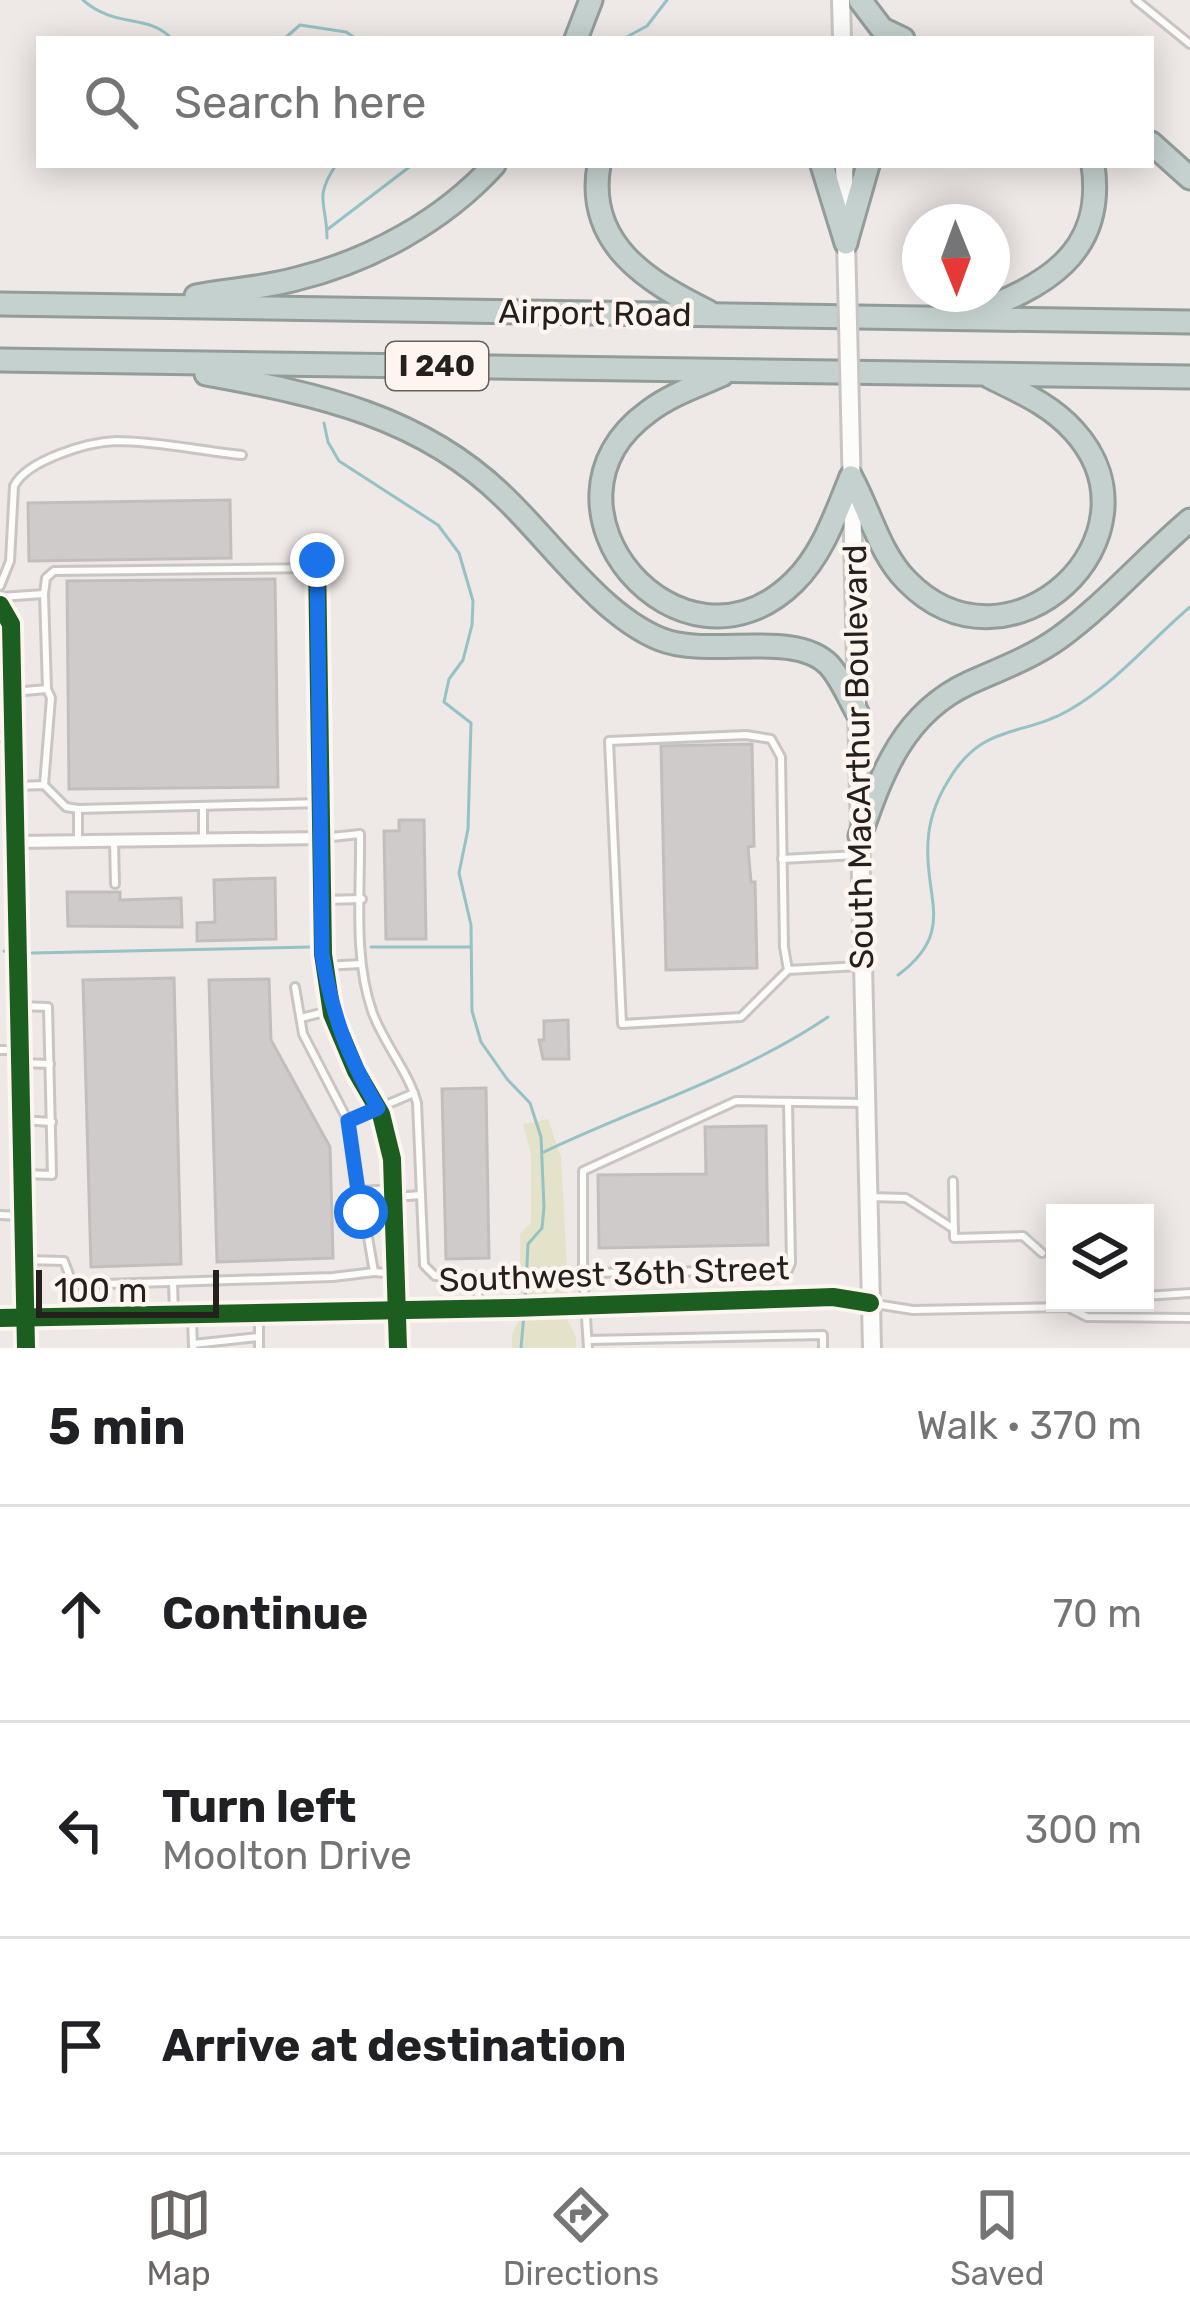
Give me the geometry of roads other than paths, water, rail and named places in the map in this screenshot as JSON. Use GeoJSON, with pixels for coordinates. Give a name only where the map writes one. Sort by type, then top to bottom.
{"type":"FeatureCollection","features":[{"type":"Feature","properties":{"kind":"highway"},"geometry":{"type":"LineString","coordinates":[[577,36],[591,0]]}},
{"type":"Feature","properties":{"kind":"highway"},"geometry":{"type":"LineString","coordinates":[[860,0],[882,29],[897,36]]}},
{"type":"Feature","properties":{"kind":"highway"},"geometry":{"type":"LineString","coordinates":[[1154,146],[1190,178]]}},
{"type":"Feature","properties":{"kind":"highway"},"geometry":{"type":"LineString","coordinates":[[154,304],[296,280],[368,254],[434,218],[491,168]]}},
{"type":"Feature","properties":{"kind":"highway"},"geometry":{"type":"LineString","coordinates":[[599,168],[600,212],[613,244],[661,289],[716,315]]}},
{"type":"Feature","properties":{"kind":"highway"},"geometry":{"type":"LineString","coordinates":[[823,168],[846,243]]}},
{"type":"Feature","properties":{"kind":"highway"},"geometry":{"type":"LineString","coordinates":[[846,243],[867,168]]}},
{"type":"Feature","properties":{"kind":"highway"},"geometry":{"type":"LineString","coordinates":[[959,318],[1031,289],[1072,256],[1090,220],[1093,168]]}},
{"type":"Feature","properties":{"kind":"highway","name":"Airport Road"},"geometry":{"type":"LineString","coordinates":[[0,304],[1190,322]]}},
{"type":"Feature","properties":{"kind":"highway","name":"Airport Road"},"geometry":{"type":"LineString","coordinates":[[0,360],[1190,377]]}},
{"type":"Feature","properties":{"kind":"highway"},"geometry":{"type":"LineString","coordinates":[[141,362],[310,392],[353,404],[413,430],[500,492],[624,618],[683,646],[805,651],[830,666],[856,712]]}},
{"type":"Feature","properties":{"kind":"highway"},"geometry":{"type":"LineString","coordinates":[[734,370],[646,413],[629,429],[609,461],[603,484],[605,526],[636,584],[670,605],[694,612],[736,612],[775,597],[794,582],[817,552],[851,477]]}},
{"type":"Feature","properties":{"kind":"highway"},"geometry":{"type":"LineString","coordinates":[[851,477],[892,562],[905,579],[940,606],[958,614],[1000,616],[1021,612],[1059,592],[1086,562],[1095,540],[1101,503],[1094,462],[1058,416],[984,374]]}},
{"type":"Feature","properties":{"kind":"highway"},"geometry":{"type":"LineString","coordinates":[[860,845],[894,750],[925,712],[948,694],[1062,636],[1190,520]]}},
{"type":"Feature","properties":{"kind":"main road"},"geometry":{"type":"LineString","coordinates":[[841,0],[842,36]]}},
{"type":"Feature","properties":{"kind":"main road","name":"South MacArthur Boulevard"},"geometry":{"type":"LineString","coordinates":[[844,168],[872,1348]]}},
{"type":"Feature","properties":{"kind":"street"},"geometry":{"type":"LineString","coordinates":[[317,564],[324,966],[332,1010],[356,1072],[378,1108],[392,1160],[398,1348]]}},
{"type":"Feature","properties":{"kind":"street"},"geometry":{"type":"LineString","coordinates":[[0,601],[11,624],[26,1348]]}},
{"type":"Feature","properties":{"kind":"street"},"geometry":{"type":"LineString","coordinates":[[16,842],[322,838]]}},
{"type":"Feature","properties":{"kind":"street","name":"Southwest 36th Street"},"geometry":{"type":"LineString","coordinates":[[0,1318],[833,1297],[870,1303]]}},
{"type":"Feature","properties":{"kind":"lane"},"geometry":{"type":"LineString","coordinates":[[1136,0],[1190,44]]}},
{"type":"Feature","properties":{"kind":"lane"},"geometry":{"type":"LineString","coordinates":[[0,586],[10,561],[14,486],[19,475],[38,461],[113,441],[242,455]]}},
{"type":"Feature","properties":{"kind":"lane"},"geometry":{"type":"LineString","coordinates":[[44,785],[51,698],[44,594],[46,578],[54,571],[317,564]]}},
{"type":"Feature","properties":{"kind":"lane"},"geometry":{"type":"LineString","coordinates":[[0,601],[44,594]]}},
{"type":"Feature","properties":{"kind":"lane"},"geometry":{"type":"LineString","coordinates":[[13,692],[47,689]]}},
{"type":"Feature","properties":{"kind":"lane"},"geometry":{"type":"LineString","coordinates":[[788,970],[781,757],[772,739],[746,735],[609,741],[622,1024],[741,1017],[788,970],[863,966]]}},
{"type":"Feature","properties":{"kind":"lane"},"geometry":{"type":"LineString","coordinates":[[0,737],[14,736]]}},
{"type":"Feature","properties":{"kind":"lane"},"geometry":{"type":"LineString","coordinates":[[15,786],[44,785],[66,807],[78,809],[321,803]]}},
{"type":"Feature","properties":{"kind":"lane"},"geometry":{"type":"LineString","coordinates":[[203,806],[203,840]]}},
{"type":"Feature","properties":{"kind":"lane"},"geometry":{"type":"LineString","coordinates":[[78,809],[78,841]]}},
{"type":"Feature","properties":{"kind":"lane"},"geometry":{"type":"LineString","coordinates":[[322,838],[360,834],[362,964],[372,1010],[414,1093],[419,1114],[427,1272],[477,1276],[479,1308]]}},
{"type":"Feature","properties":{"kind":"lane"},"geometry":{"type":"LineString","coordinates":[[114,841],[115,884]]}},
{"type":"Feature","properties":{"kind":"lane"},"geometry":{"type":"LineString","coordinates":[[782,859],[860,845]]}},
{"type":"Feature","properties":{"kind":"lane"},"geometry":{"type":"LineString","coordinates":[[322,900],[362,899]]}},
{"type":"Feature","properties":{"kind":"lane"},"geometry":{"type":"LineString","coordinates":[[324,966],[362,964]]}},
{"type":"Feature","properties":{"kind":"lane"},"geometry":{"type":"LineString","coordinates":[[296,988],[303,1034],[348,1121],[374,1272]]}},
{"type":"Feature","properties":{"kind":"lane"},"geometry":{"type":"LineString","coordinates":[[20,1006],[48,1007],[52,1122],[52,1175],[22,1174]]}},
{"type":"Feature","properties":{"kind":"lane"},"geometry":{"type":"LineString","coordinates":[[301,1018],[332,1010]]}},
{"type":"Feature","properties":{"kind":"lane"},"geometry":{"type":"LineString","coordinates":[[0,1050],[50,1064]]}},
{"type":"Feature","properties":{"kind":"lane"},"geometry":{"type":"LineString","coordinates":[[348,1121],[414,1093]]}},
{"type":"Feature","properties":{"kind":"lane"},"geometry":{"type":"LineString","coordinates":[[823,1348],[823,1335],[588,1344],[583,1171],[736,1101],[866,1103]]}},
{"type":"Feature","properties":{"kind":"lane"},"geometry":{"type":"LineString","coordinates":[[583,1273],[788,1270],[788,1102]]}},
{"type":"Feature","properties":{"kind":"lane"},"geometry":{"type":"LineString","coordinates":[[21,1120],[52,1122]]}},
{"type":"Feature","properties":{"kind":"lane"},"geometry":{"type":"LineString","coordinates":[[953,1181],[954,1238],[1023,1236],[1042,1253]]}},
{"type":"Feature","properties":{"kind":"lane"},"geometry":{"type":"LineString","coordinates":[[359,1191],[421,1196]]}},
{"type":"Feature","properties":{"kind":"lane"},"geometry":{"type":"LineString","coordinates":[[866,1197],[906,1198],[954,1229]]}},
{"type":"Feature","properties":{"kind":"lane"},"geometry":{"type":"LineString","coordinates":[[0,1215],[23,1216]]}},
{"type":"Feature","properties":{"kind":"lane"},"geometry":{"type":"LineString","coordinates":[[24,1260],[64,1261],[73,1285],[397,1274]]}},
{"type":"Feature","properties":{"kind":"lane"},"geometry":{"type":"LineString","coordinates":[[173,1282],[174,1314]]}},
{"type":"Feature","properties":{"kind":"lane"},"geometry":{"type":"LineString","coordinates":[[1154,1295],[1190,1293]]}},
{"type":"Feature","properties":{"kind":"lane"},"geometry":{"type":"LineString","coordinates":[[870,1303],[913,1310],[1046,1307]]}},
{"type":"Feature","properties":{"kind":"lane"},"geometry":{"type":"LineString","coordinates":[[259,1312],[259,1348]]}},
{"type":"Feature","properties":{"kind":"lane"},"geometry":{"type":"LineString","coordinates":[[1078,1312],[1190,1318]]}},
{"type":"Feature","properties":{"kind":"lane"},"geometry":{"type":"LineString","coordinates":[[192,1313],[193,1346],[224,1346],[228,1338],[259,1334]]}},
{"type":"Feature","properties":{"kind":"waterway"},"geometry":{"type":"LineString","coordinates":[[83,0],[107,15],[153,26],[169,36]]}},
{"type":"Feature","properties":{"kind":"waterway"},"geometry":{"type":"LineString","coordinates":[[629,36],[647,26],[667,0]]}},
{"type":"Feature","properties":{"kind":"waterway"},"geometry":{"type":"LineString","coordinates":[[287,36],[300,25],[352,36]]}},
{"type":"Feature","properties":{"kind":"waterway"},"geometry":{"type":"LineString","coordinates":[[327,238],[323,194],[334,168]]}},
{"type":"Feature","properties":{"kind":"waterway"},"geometry":{"type":"LineString","coordinates":[[328,229],[408,168]]}},
{"type":"Feature","properties":{"kind":"waterway"},"geometry":{"type":"LineString","coordinates":[[324,423],[339,461],[438,525],[459,553],[473,601],[463,660],[449,679],[444,702],[471,723],[468,829],[459,873],[471,925],[472,1011],[481,1042],[530,1103],[541,1137],[542,1228],[528,1244],[525,1304]]}},
{"type":"Feature","properties":{"kind":"waterway"},"geometry":{"type":"LineString","coordinates":[[898,975],[916,959],[932,929],[930,826],[940,795],[961,762],[990,739],[1053,718],[1088,698],[1190,607]]}},
{"type":"Feature","properties":{"kind":"waterway"},"geometry":{"type":"LineString","coordinates":[[32,953],[311,947]]}},
{"type":"Feature","properties":{"kind":"waterway"},"geometry":{"type":"LineString","coordinates":[[371,947],[470,947]]}},
{"type":"Feature","properties":{"kind":"waterway"},"geometry":{"type":"LineString","coordinates":[[4,951],[9,953]]}},
{"type":"Feature","properties":{"kind":"waterway"},"geometry":{"type":"LineString","coordinates":[[544,1152],[725,1074],[828,1017]]}},
{"type":"Feature","properties":{"kind":"waterway"},"geometry":{"type":"LineString","coordinates":[[521,1348],[524,1314]]}}]}
